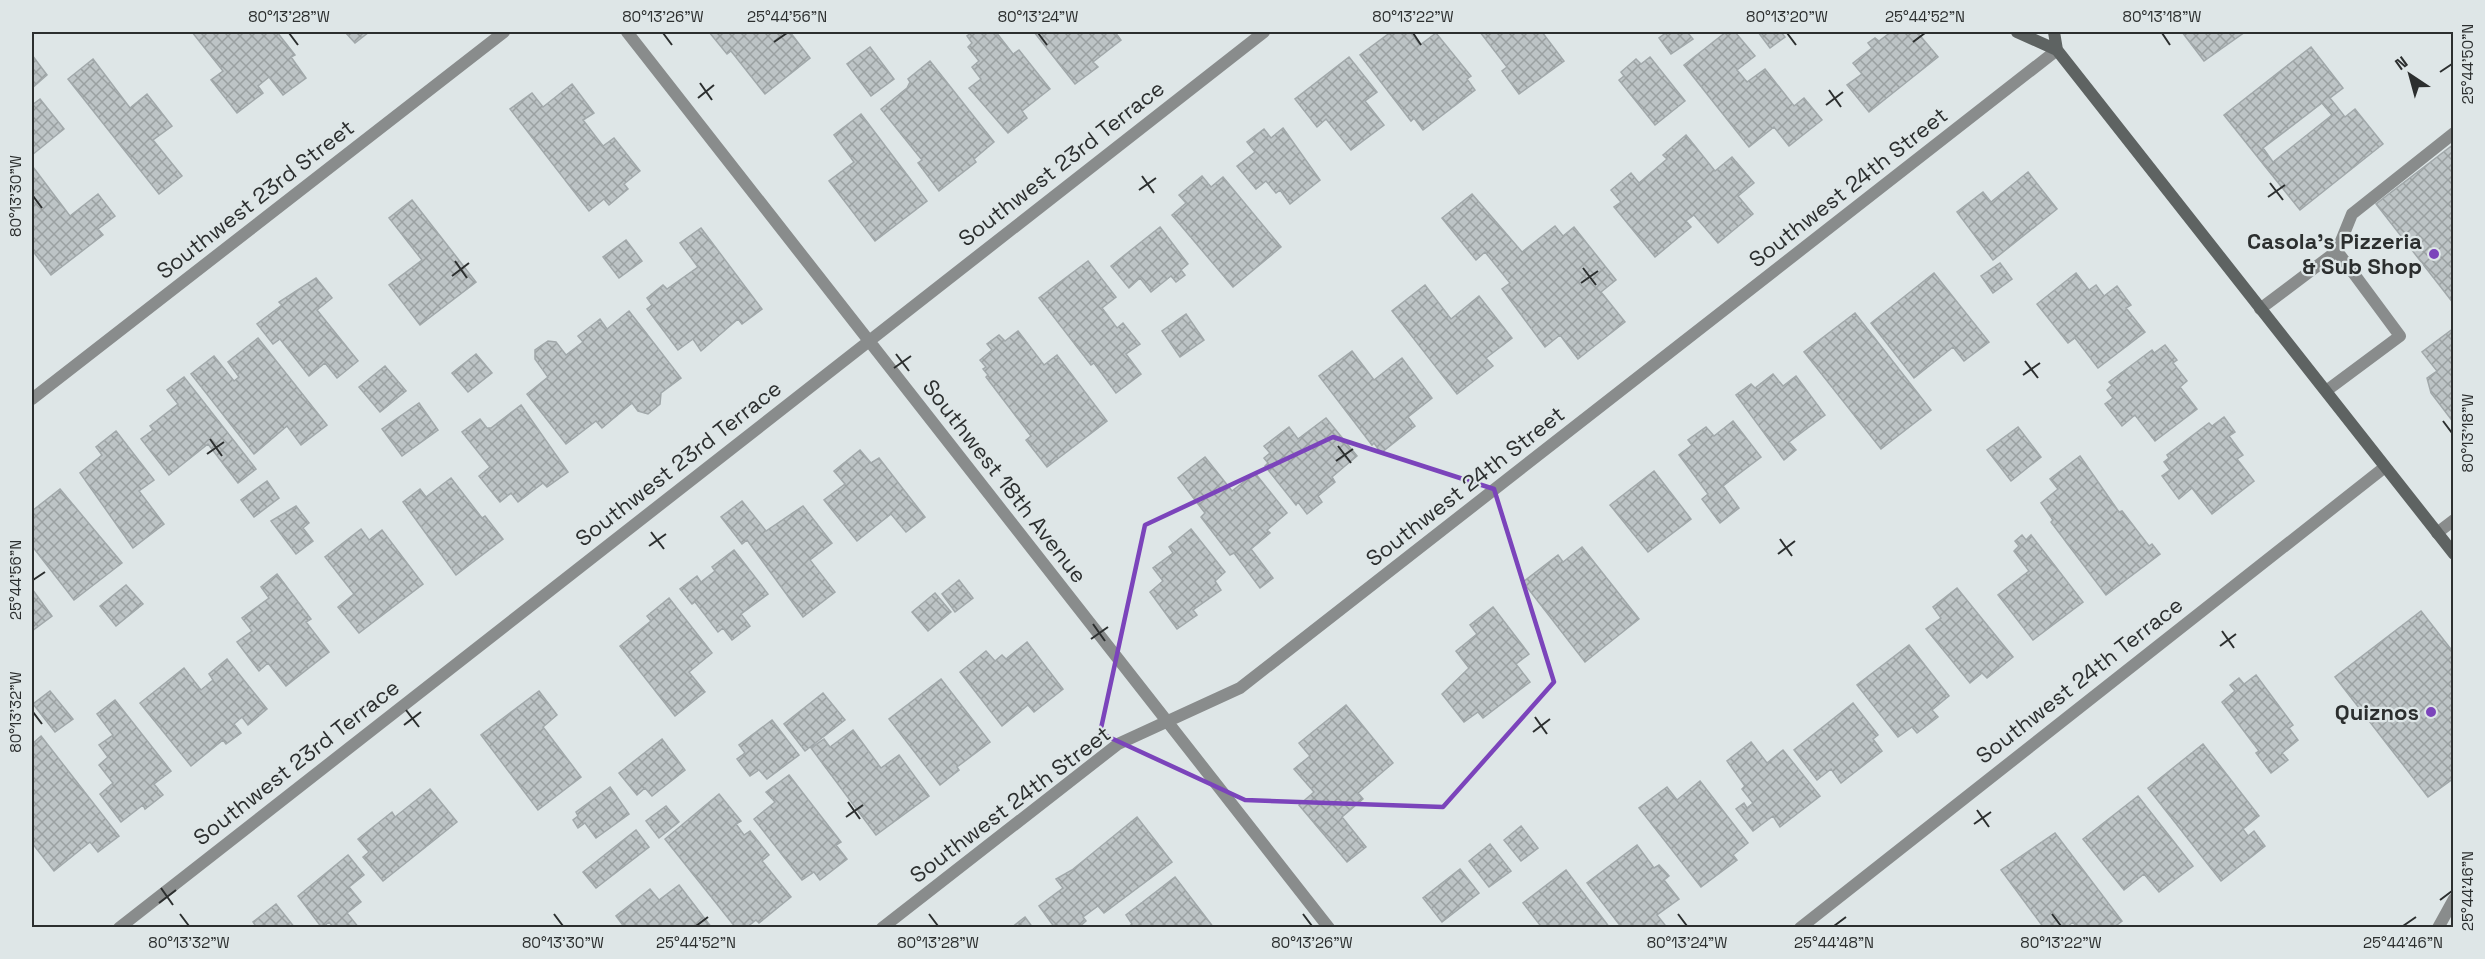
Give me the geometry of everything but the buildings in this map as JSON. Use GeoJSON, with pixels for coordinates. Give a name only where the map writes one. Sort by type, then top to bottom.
{"type":"FeatureCollection","features":[{"type":"Feature","properties":{"kind":"main road"},"geometry":{"type":"LineString","coordinates":[[2017,32],[2057,50],[2454,554]]}},
{"type":"Feature","properties":{"kind":"main road"},"geometry":{"type":"LineString","coordinates":[[2054,32],[2057,50]]}},
{"type":"Feature","properties":{"kind":"street","name":"Southwest 23rd Street"},"geometry":{"type":"LineString","coordinates":[[32,399],[504,32]]}},
{"type":"Feature","properties":{"kind":"street","name":"Southwest 18th Avenue"},"geometry":{"type":"LineString","coordinates":[[627,32],[1329,927]]}},
{"type":"Feature","properties":{"kind":"street","name":"Southwest 23rd Terrace"},"geometry":{"type":"LineString","coordinates":[[119,927],[1264,32]]}},
{"type":"Feature","properties":{"kind":"street","name":"Southwest 24th Street"},"geometry":{"type":"LineString","coordinates":[[882,927],[1118,744],[1240,688],[2057,50]]}},
{"type":"Feature","properties":{"kind":"street"},"geometry":{"type":"LineString","coordinates":[[2260,309],[2337,251],[2352,213],[2454,134]]}},
{"type":"Feature","properties":{"kind":"street"},"geometry":{"type":"LineString","coordinates":[[2326,391],[2400,336],[2337,251]]}},
{"type":"Feature","properties":{"kind":"street","name":"Southwest 24th Terrace"},"geometry":{"type":"LineString","coordinates":[[1800,927],[2385,466]]}},
{"type":"Feature","properties":{"kind":"street"},"geometry":{"type":"LineString","coordinates":[[2437,533],[2454,520]]}},
{"type":"Feature","properties":{"kind":"street"},"geometry":{"type":"LineString","coordinates":[[2438,927],[2454,899]]}},
{"type":"Feature","properties":{"kind":"highlighted area"},"geometry":{"type":"Polygon","coordinates":[[[1333,437],[1494,489],[1554,682],[1443,807],[1245,800],[1100,733],[1145,525],[1333,437]]]}},
{"type":"Feature","properties":{"kind":"place","name":"Casola's Pizzeria & Sub Shop"},"geometry":{"type":"Point","coordinates":[2434,254]}},
{"type":"Feature","properties":{"kind":"place","name":"Quiznos"},"geometry":{"type":"Point","coordinates":[2431,712]}}]}
